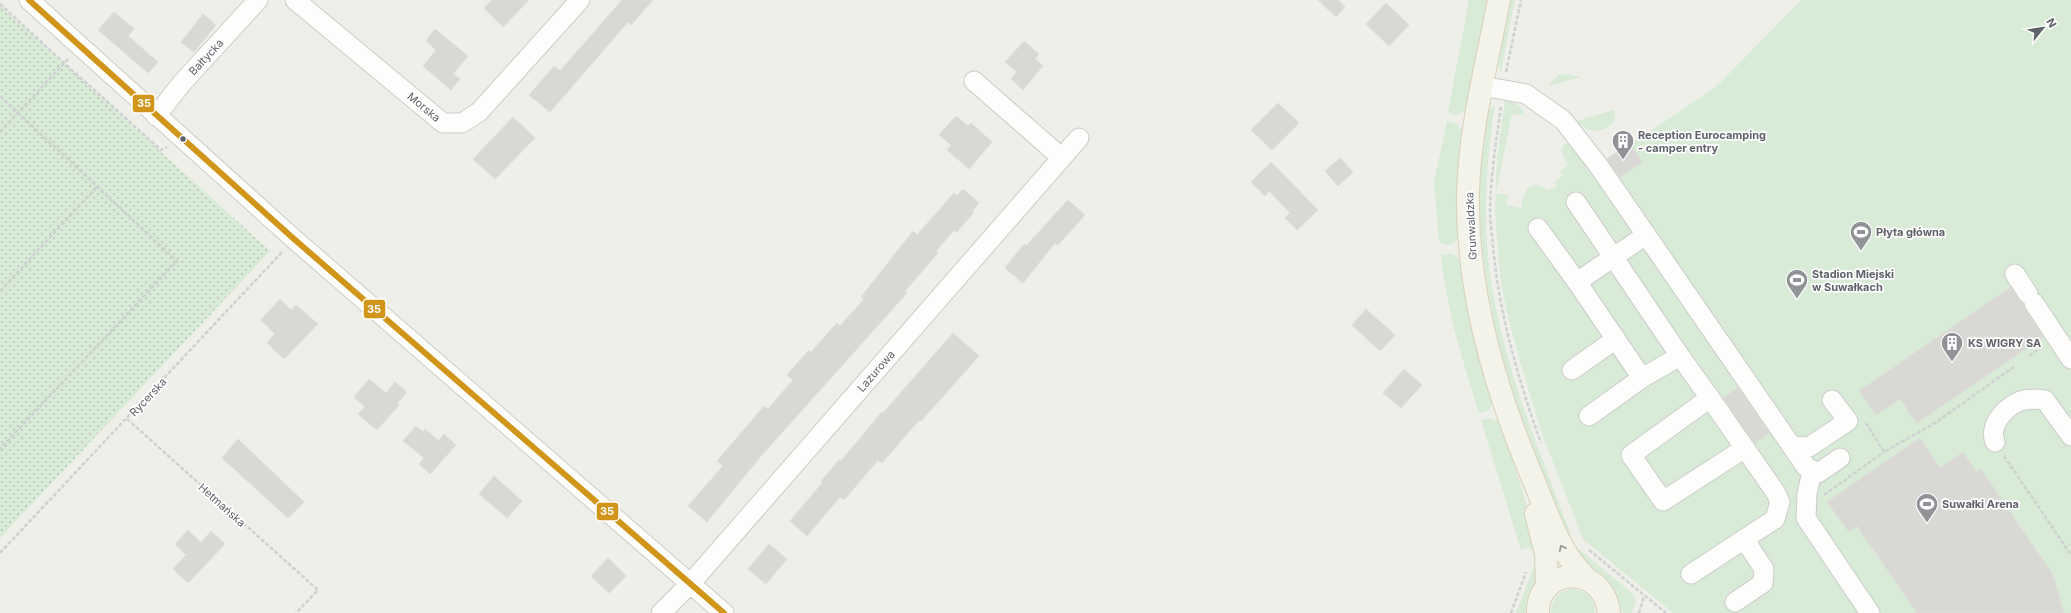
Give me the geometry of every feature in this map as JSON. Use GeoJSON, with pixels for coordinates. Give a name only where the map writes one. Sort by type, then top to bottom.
{"type":"FeatureCollection","features":[{"type":"Feature","properties":{"kind":"main road","name":"Grunwaldzka"},"geometry":{"type":"LineString","coordinates":[[1499,0],[1482,86],[1472,148],[1468,191],[1469,236],[1474,282],[1488,346],[1520,448],[1546,554],[1547,588]]}},
{"type":"Feature","properties":{"kind":"main road","name":"Grunwaldzka"},"geometry":{"type":"LineString","coordinates":[[1520,448],[1562,548],[1571,564],[1603,592],[1611,609]]}},
{"type":"Feature","properties":{"kind":"main road"},"geometry":{"type":"LineString","coordinates":[[1538,613],[1540,600],[1547,588],[1563,578],[1574,576],[1586,578]]}},
{"type":"Feature","properties":{"kind":"street"},"geometry":{"type":"LineString","coordinates":[[29,0],[294,239],[724,613]]}},
{"type":"Feature","properties":{"kind":"street","name":"Bałtycka"},"geometry":{"type":"LineString","coordinates":[[156,116],[182,83],[258,0]]}},
{"type":"Feature","properties":{"kind":"street","name":"Morska"},"geometry":{"type":"LineString","coordinates":[[295,0],[443,123],[462,123],[479,112],[580,0]]}},
{"type":"Feature","properties":{"kind":"street"},"geometry":{"type":"LineString","coordinates":[[974,81],[1062,158]]}},
{"type":"Feature","properties":{"kind":"street"},"geometry":{"type":"LineString","coordinates":[[1482,86],[1526,94],[1563,120],[1598,165],[1806,467],[1812,472],[1818,473],[1840,458]]}},
{"type":"Feature","properties":{"kind":"street","name":"Lazurowa"},"geometry":{"type":"LineString","coordinates":[[661,613],[690,584],[1079,138]]}},
{"type":"Feature","properties":{"kind":"street"},"geometry":{"type":"LineString","coordinates":[[1576,202],[1680,356],[1776,492],[1780,502],[1775,519],[1691,574]]}},
{"type":"Feature","properties":{"kind":"street"},"geometry":{"type":"LineString","coordinates":[[1538,228],[1577,282],[1642,378]]}},
{"type":"Feature","properties":{"kind":"street"},"geometry":{"type":"LineString","coordinates":[[1577,282],[1646,235]]}},
{"type":"Feature","properties":{"kind":"street"},"geometry":{"type":"LineString","coordinates":[[2015,274],[2071,359]]}},
{"type":"Feature","properties":{"kind":"street"},"geometry":{"type":"LineString","coordinates":[[1572,370],[1616,339]]}},
{"type":"Feature","properties":{"kind":"street"},"geometry":{"type":"LineString","coordinates":[[1589,416],[1642,378],[1680,356]]}},
{"type":"Feature","properties":{"kind":"street"},"geometry":{"type":"LineString","coordinates":[[1710,398],[1632,455],[1663,501],[1745,448]]}},
{"type":"Feature","properties":{"kind":"street"},"geometry":{"type":"LineString","coordinates":[[1995,442],[1993,437],[1999,416],[2018,402],[2032,398],[2045,400],[2071,436]]}},
{"type":"Feature","properties":{"kind":"street"},"geometry":{"type":"LineString","coordinates":[[1792,446],[1809,447],[1848,421],[1832,400]]}},
{"type":"Feature","properties":{"kind":"street"},"geometry":{"type":"LineString","coordinates":[[1812,472],[1807,494],[1806,518],[1870,613]]}},
{"type":"Feature","properties":{"kind":"street"},"geometry":{"type":"LineString","coordinates":[[1735,602],[1763,583],[1764,569],[1744,540]]}},
{"type":"Feature","properties":{"kind":"path"},"geometry":{"type":"LineString","coordinates":[[1521,0],[1503,90],[1494,157],[1490,210],[1496,278],[1502,314],[1541,444]]}},
{"type":"Feature","properties":{"kind":"path"},"geometry":{"type":"LineString","coordinates":[[0,132],[80,47]]}},
{"type":"Feature","properties":{"kind":"path"},"geometry":{"type":"LineString","coordinates":[[0,96],[177,261],[0,449]]}},
{"type":"Feature","properties":{"kind":"path"},"geometry":{"type":"LineString","coordinates":[[0,291],[97,187]]}},
{"type":"Feature","properties":{"kind":"path","name":"Rycerska"},"geometry":{"type":"LineString","coordinates":[[0,552],[127,419],[294,239]]}},
{"type":"Feature","properties":{"kind":"path"},"geometry":{"type":"LineString","coordinates":[[2029,356],[2047,344]]}},
{"type":"Feature","properties":{"kind":"path"},"geometry":{"type":"LineString","coordinates":[[1819,499],[1884,452],[1935,423],[2015,366]]}},
{"type":"Feature","properties":{"kind":"path","name":"Hetmańska"},"geometry":{"type":"LineString","coordinates":[[127,419],[318,590],[296,613]]}},
{"type":"Feature","properties":{"kind":"path"},"geometry":{"type":"LineString","coordinates":[[1863,419],[1884,452]]}},
{"type":"Feature","properties":{"kind":"path"},"geometry":{"type":"LineString","coordinates":[[1995,442],[2071,555]]}},
{"type":"Feature","properties":{"kind":"path"},"geometry":{"type":"LineString","coordinates":[[1585,546],[1666,613]]}},
{"type":"Feature","properties":{"kind":"path"},"geometry":{"type":"LineString","coordinates":[[1639,613],[1644,596]]}},
{"type":"Feature","properties":{"kind":"green space"},"geometry":{"type":"Polygon","coordinates":[[[1469,0],[1488,0],[1467,109],[1456,115],[1448,112],[1469,0]]]}},
{"type":"Feature","properties":{"kind":"green space"},"geometry":{"type":"Polygon","coordinates":[[[1509,0],[1515,0],[1501,72],[1497,60],[1509,0]]]}},
{"type":"Feature","properties":{"kind":"green space","name":"Stadion Miejski w Suwałkach"},"geometry":{"type":"Polygon","coordinates":[[[1801,0],[2071,0],[2071,613],[1673,613],[1583,539],[1542,434],[1518,355],[1507,313],[1500,277],[1495,210],[1497,158],[1505,101],[1518,105],[1522,109],[1524,115],[1512,114],[1496,193],[1508,195],[1507,205],[1521,208],[1524,195],[1530,187],[1536,185],[1543,187],[1548,191],[1557,186],[1555,181],[1562,176],[1560,171],[1568,166],[1561,151],[1564,144],[1569,143],[1604,161],[1717,86],[1801,0]]]}},
{"type":"Feature","properties":{"kind":"green space"},"geometry":{"type":"Polygon","coordinates":[[[0,6],[270,251],[0,538],[0,6]]]}},
{"type":"Feature","properties":{"kind":"green space"},"geometry":{"type":"Polygon","coordinates":[[[1566,74],[1581,77],[1548,86],[1558,75],[1566,74]]]}},
{"type":"Feature","properties":{"kind":"green space"},"geometry":{"type":"Polygon","coordinates":[[[1495,105],[1490,140],[1486,191],[1486,226],[1491,282],[1507,356],[1518,392],[1571,535],[1565,537],[1514,397],[1490,301],[1483,252],[1480,203],[1484,127],[1491,109],[1495,105]]]}},
{"type":"Feature","properties":{"kind":"green space"},"geometry":{"type":"Polygon","coordinates":[[[1614,110],[1615,115],[1612,123],[1604,129],[1595,131],[1588,129],[1576,121],[1614,110]]]}},
{"type":"Feature","properties":{"kind":"green space"},"geometry":{"type":"Polygon","coordinates":[[[1447,121],[1457,124],[1463,131],[1459,237],[1450,245],[1445,245],[1439,242],[1434,183],[1447,121]]]}},
{"type":"Feature","properties":{"kind":"green space"},"geometry":{"type":"Polygon","coordinates":[[[1452,254],[1461,260],[1494,401],[1489,410],[1479,413],[1461,355],[1443,275],[1441,255],[1452,254]]]}},
{"type":"Feature","properties":{"kind":"green space"},"geometry":{"type":"Polygon","coordinates":[[[1491,418],[1501,423],[1525,499],[1537,547],[1530,550],[1529,547],[1521,550],[1481,420],[1491,418]]]}},
{"type":"Feature","properties":{"kind":"green space"},"geometry":{"type":"Polygon","coordinates":[[[1579,549],[1632,593],[1636,601],[1632,613],[1625,613],[1620,608],[1571,552],[1579,549]]]}},
{"type":"Feature","properties":{"kind":"green space"},"geometry":{"type":"Polygon","coordinates":[[[1541,563],[1542,569],[1527,613],[1516,613],[1534,566],[1541,563]]]}},
{"type":"Feature","properties":{"kind":"green space"},"geometry":{"type":"Polygon","coordinates":[[[1575,589],[1588,595],[1595,608],[1595,613],[1551,613],[1552,605],[1556,598],[1562,592],[1575,589]]]}},
{"type":"Feature","properties":{"kind":"building"},"geometry":{"type":"Polygon","coordinates":[[[492,0],[529,0],[503,27],[484,8],[492,0]]]}},
{"type":"Feature","properties":{"kind":"building"},"geometry":{"type":"Polygon","coordinates":[[[622,0],[653,0],[631,25],[628,22],[550,112],[529,95],[554,66],[560,71],[622,0]]]}},
{"type":"Feature","properties":{"kind":"building"},"geometry":{"type":"Polygon","coordinates":[[[1318,0],[1338,0],[1345,7],[1336,17],[1318,0]]]}},
{"type":"Feature","properties":{"kind":"building"},"geometry":{"type":"Polygon","coordinates":[[[1386,3],[1409,25],[1389,46],[1366,24],[1386,3]]]}},
{"type":"Feature","properties":{"kind":"building"},"geometry":{"type":"Polygon","coordinates":[[[114,12],[134,29],[128,36],[158,62],[148,73],[98,30],[114,12]]]}},
{"type":"Feature","properties":{"kind":"building"},"geometry":{"type":"Polygon","coordinates":[[[203,14],[216,25],[194,52],[181,42],[203,14]]]}},
{"type":"Feature","properties":{"kind":"building"},"geometry":{"type":"Polygon","coordinates":[[[435,29],[468,56],[453,74],[460,79],[451,90],[423,66],[436,50],[426,41],[435,29]]]}},
{"type":"Feature","properties":{"kind":"building"},"geometry":{"type":"Polygon","coordinates":[[[1024,41],[1039,54],[1035,59],[1043,66],[1023,90],[1011,79],[1017,72],[1005,62],[1024,41]]]}},
{"type":"Feature","properties":{"kind":"building"},"geometry":{"type":"Polygon","coordinates":[[[1278,103],[1299,123],[1272,150],[1251,130],[1278,103]]]}},
{"type":"Feature","properties":{"kind":"building"},"geometry":{"type":"Polygon","coordinates":[[[956,116],[968,126],[971,123],[992,142],[969,169],[947,150],[951,145],[939,135],[956,116]]]}},
{"type":"Feature","properties":{"kind":"building"},"geometry":{"type":"Polygon","coordinates":[[[513,117],[535,138],[495,179],[473,159],[513,117]]]}},
{"type":"Feature","properties":{"kind":"building","name":"Reception Eurocamping - camper entry"},"geometry":{"type":"Polygon","coordinates":[[[1629,143],[1642,162],[1620,177],[1607,159],[1629,143]]]}},
{"type":"Feature","properties":{"kind":"building"},"geometry":{"type":"Polygon","coordinates":[[[1340,158],[1353,172],[1338,186],[1325,171],[1340,158]]]}},
{"type":"Feature","properties":{"kind":"building"},"geometry":{"type":"Polygon","coordinates":[[[1271,162],[1318,210],[1297,230],[1285,218],[1290,213],[1269,191],[1265,196],[1251,182],[1271,162]]]}},
{"type":"Feature","properties":{"kind":"building"},"geometry":{"type":"Polygon","coordinates":[[[963,189],[979,203],[972,211],[974,212],[957,232],[954,230],[936,251],[938,253],[905,291],[907,293],[761,456],[707,522],[688,506],[723,466],[717,461],[764,406],[768,409],[793,380],[787,375],[809,350],[811,352],[837,323],[840,326],[864,299],[861,297],[913,231],[917,235],[954,193],[957,196],[963,189]]]}},
{"type":"Feature","properties":{"kind":"building"},"geometry":{"type":"Polygon","coordinates":[[[1068,200],[1085,215],[1058,245],[1055,243],[1023,283],[1005,268],[1024,244],[1026,246],[1068,200]]]}},
{"type":"Feature","properties":{"kind":"building","name":"KS WIGRY SA"},"geometry":{"type":"Polygon","coordinates":[[[2011,287],[2043,337],[1917,423],[1900,399],[1876,415],[1859,391],[2011,287]]]}},
{"type":"Feature","properties":{"kind":"building"},"geometry":{"type":"Polygon","coordinates":[[[280,299],[291,310],[296,305],[318,324],[284,359],[267,343],[275,334],[261,320],[280,299]]]}},
{"type":"Feature","properties":{"kind":"building"},"geometry":{"type":"Polygon","coordinates":[[[1366,309],[1395,335],[1380,351],[1352,325],[1366,309]]]}},
{"type":"Feature","properties":{"kind":"building"},"geometry":{"type":"Polygon","coordinates":[[[953,333],[979,356],[921,421],[919,420],[882,463],[878,460],[844,500],[840,497],[807,536],[790,521],[823,482],[821,481],[839,460],[841,461],[882,412],[883,413],[953,333]]]}},
{"type":"Feature","properties":{"kind":"building"},"geometry":{"type":"Polygon","coordinates":[[[1404,369],[1422,385],[1401,408],[1383,393],[1404,369]]]}},
{"type":"Feature","properties":{"kind":"building"},"geometry":{"type":"Polygon","coordinates":[[[369,379],[386,393],[395,382],[407,392],[397,404],[399,405],[377,430],[358,414],[365,407],[354,397],[369,379]]]}},
{"type":"Feature","properties":{"kind":"building"},"geometry":{"type":"Polygon","coordinates":[[[1738,388],[1769,433],[1755,443],[1723,398],[1738,388]]]}},
{"type":"Feature","properties":{"kind":"building"},"geometry":{"type":"Polygon","coordinates":[[[416,426],[423,432],[425,429],[439,441],[444,434],[456,445],[430,474],[419,464],[424,458],[403,441],[416,426]]]}},
{"type":"Feature","properties":{"kind":"building","name":"Suwałki Arena"},"geometry":{"type":"Polygon","coordinates":[[[1920,438],[1940,468],[1963,452],[1976,472],[1981,469],[2053,575],[2064,613],[1917,613],[1857,526],[1849,532],[1827,502],[1920,438]]]}},
{"type":"Feature","properties":{"kind":"building"},"geometry":{"type":"Polygon","coordinates":[[[238,439],[304,502],[288,518],[222,458],[238,439]]]}},
{"type":"Feature","properties":{"kind":"building"},"geometry":{"type":"Polygon","coordinates":[[[494,476],[522,501],[507,518],[479,494],[494,476]]]}},
{"type":"Feature","properties":{"kind":"building"},"geometry":{"type":"Polygon","coordinates":[[[188,530],[201,543],[211,531],[225,544],[188,583],[173,569],[186,555],[175,544],[188,530]]]}},
{"type":"Feature","properties":{"kind":"building"},"geometry":{"type":"Polygon","coordinates":[[[769,544],[787,559],[766,584],[748,569],[769,544]]]}},
{"type":"Feature","properties":{"kind":"building"},"geometry":{"type":"Polygon","coordinates":[[[608,558],[626,576],[609,593],[591,576],[608,558]]]}},
{"type":"Feature","properties":{"kind":"transit line","name":"35"},"geometry":{"type":"LineString","coordinates":[[29,0],[294,239],[724,613]]}},
{"type":"Feature","properties":{"kind":"place","name":"Reception Eurocamping - camper entry"},"geometry":{"type":"Point","coordinates":[1623,160]}},
{"type":"Feature","properties":{"kind":"place","name":"Płyta główna"},"geometry":{"type":"Point","coordinates":[1861,252]}},
{"type":"Feature","properties":{"kind":"place","name":"Stadion Miejski w Suwałkach"},"geometry":{"type":"Point","coordinates":[1797,300]}},
{"type":"Feature","properties":{"kind":"place","name":"KS WIGRY SA"},"geometry":{"type":"Point","coordinates":[1952,362]}},
{"type":"Feature","properties":{"kind":"place","name":"Suwałki Arena"},"geometry":{"type":"Point","coordinates":[1927,524]}}]}
